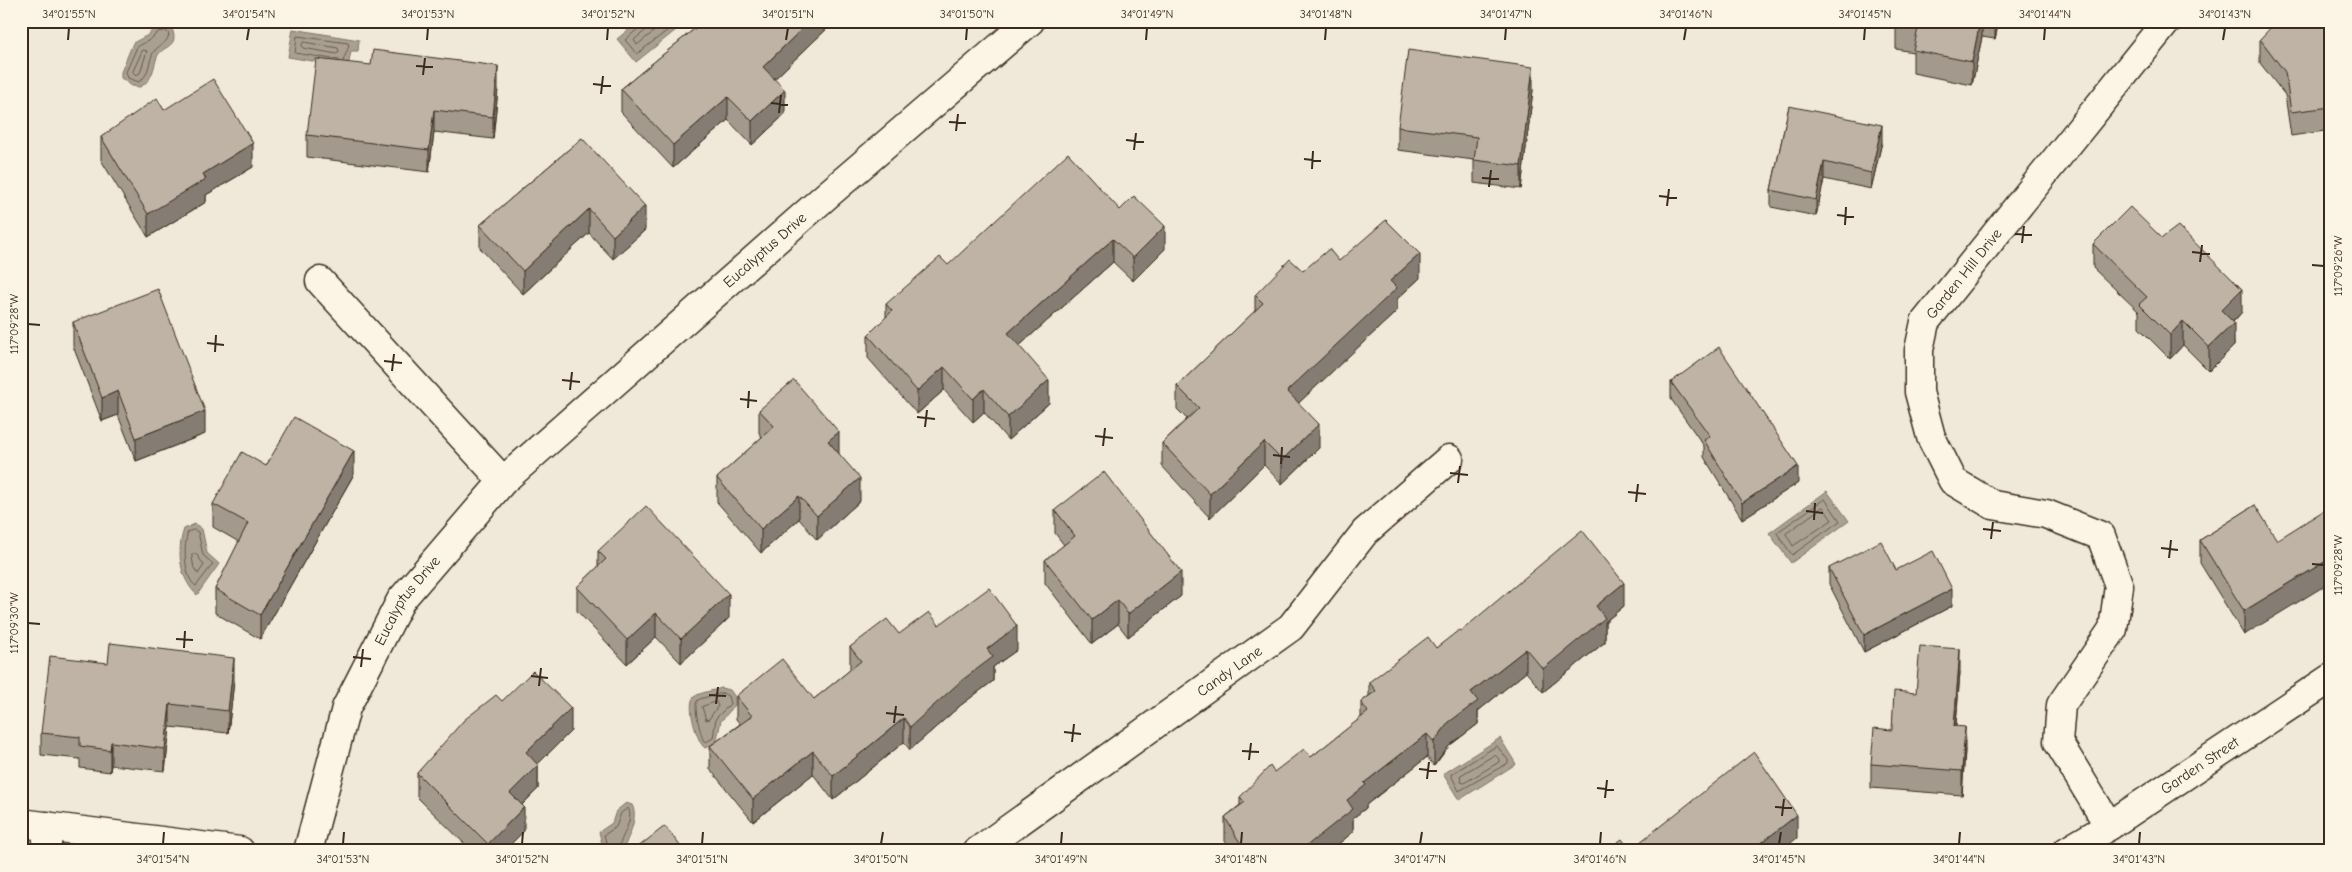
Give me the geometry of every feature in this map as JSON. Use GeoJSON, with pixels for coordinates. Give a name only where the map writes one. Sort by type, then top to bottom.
{"type":"FeatureCollection","features":[{"type":"Feature","properties":{"kind":"street","name":"Eucalyptus Drive"},"geometry":{"type":"LineString","coordinates":[[308,851],[346,708],[400,600],[503,481],[826,196],[1030,21]]}},
{"type":"Feature","properties":{"kind":"street","name":"Garden Hill Drive"},"geometry":{"type":"LineString","coordinates":[[2109,826],[2058,742],[2061,705],[2113,629],[2119,586],[2102,536],[2046,514],[1993,505],[1953,481],[1931,437],[1919,392],[1918,350],[1925,322],[2167,21]]}},
{"type":"Feature","properties":{"kind":"street"},"geometry":{"type":"LineString","coordinates":[[320,280],[503,481]]}},
{"type":"Feature","properties":{"kind":"street","name":"Candy Lane"},"geometry":{"type":"LineString","coordinates":[[978,851],[1291,627],[1365,532],[1449,459]]}},
{"type":"Feature","properties":{"kind":"street","name":"Garden Street"},"geometry":{"type":"LineString","coordinates":[[2067,851],[2109,826],[2331,678]]}},
{"type":"Feature","properties":{"kind":"street"},"geometry":{"type":"LineString","coordinates":[[38,833],[240,851]]}},
{"type":"Feature","properties":{"kind":"water"},"geometry":{"type":"Polygon","coordinates":[[[639,21],[677,21],[681,26],[636,62],[617,39],[639,21]]]}},
{"type":"Feature","properties":{"kind":"water"},"geometry":{"type":"Polygon","coordinates":[[[167,26],[172,29],[174,40],[159,53],[148,81],[140,87],[132,86],[121,78],[121,72],[133,43],[148,35],[155,27],[167,26]]]}},
{"type":"Feature","properties":{"kind":"water"},"geometry":{"type":"Polygon","coordinates":[[[293,29],[359,40],[358,51],[351,51],[348,67],[288,57],[293,29]]]}},
{"type":"Feature","properties":{"kind":"water"},"geometry":{"type":"Polygon","coordinates":[[[1827,491],[1849,521],[1791,563],[1769,533],[1827,491]]]}},
{"type":"Feature","properties":{"kind":"water"},"geometry":{"type":"Polygon","coordinates":[[[195,524],[202,529],[207,553],[219,564],[197,595],[191,589],[183,573],[180,556],[184,529],[195,524]]]}},
{"type":"Feature","properties":{"kind":"water"},"geometry":{"type":"Polygon","coordinates":[[[721,688],[730,690],[735,697],[735,705],[721,721],[716,743],[705,748],[699,739],[694,723],[691,707],[692,701],[697,695],[721,688]]]}},
{"type":"Feature","properties":{"kind":"water"},"geometry":{"type":"Polygon","coordinates":[[[1500,738],[1516,764],[1459,800],[1443,774],[1500,738]]]}},
{"type":"Feature","properties":{"kind":"water"},"geometry":{"type":"Polygon","coordinates":[[[626,803],[632,805],[634,822],[623,850],[604,851],[599,832],[612,823],[616,811],[626,803]]]}},
{"type":"Feature","properties":{"kind":"building"},"geometry":{"type":"Polygon","coordinates":[[[704,21],[810,21],[763,67],[785,90],[752,121],[728,97],[673,145],[621,89],[704,21]]]}},
{"type":"Feature","properties":{"kind":"building"},"geometry":{"type":"Polygon","coordinates":[[[1897,21],[1980,21],[1972,62],[1913,50],[1918,29],[1896,25],[1897,21]]]}},
{"type":"Feature","properties":{"kind":"building"},"geometry":{"type":"Polygon","coordinates":[[[2277,21],[2331,21],[2331,107],[2291,112],[2285,72],[2260,39],[2277,21]]]}},
{"type":"Feature","properties":{"kind":"building"},"geometry":{"type":"Polygon","coordinates":[[[373,50],[498,66],[493,117],[434,110],[429,150],[307,135],[316,59],[371,65],[373,50]]]}},
{"type":"Feature","properties":{"kind":"building"},"geometry":{"type":"Polygon","coordinates":[[[1408,50],[1533,67],[1521,166],[1474,160],[1477,137],[1398,127],[1408,50]]]}},
{"type":"Feature","properties":{"kind":"building"},"geometry":{"type":"Polygon","coordinates":[[[213,79],[253,143],[203,174],[206,179],[148,214],[101,137],[157,98],[164,110],[213,79]]]}},
{"type":"Feature","properties":{"kind":"building"},"geometry":{"type":"Polygon","coordinates":[[[1789,106],[1882,125],[1871,173],[1824,162],[1816,200],[1771,190],[1789,106]]]}},
{"type":"Feature","properties":{"kind":"building"},"geometry":{"type":"Polygon","coordinates":[[[582,138],[645,206],[613,236],[589,209],[523,271],[480,225],[582,138]]]}},
{"type":"Feature","properties":{"kind":"building"},"geometry":{"type":"Polygon","coordinates":[[[1068,153],[1120,210],[1134,196],[1165,226],[1133,258],[1113,239],[1008,333],[1049,380],[1008,417],[984,389],[973,399],[944,367],[917,391],[868,335],[892,311],[886,304],[940,257],[948,265],[1068,153]]]}},
{"type":"Feature","properties":{"kind":"building"},"geometry":{"type":"Polygon","coordinates":[[[2130,207],[2162,238],[2178,226],[2242,289],[2221,310],[2234,323],[2209,347],[2183,321],[2170,335],[2139,304],[2147,297],[2093,244],[2130,207]]]}},
{"type":"Feature","properties":{"kind":"building"},"geometry":{"type":"Polygon","coordinates":[[[1386,220],[1420,254],[1390,281],[1397,288],[1287,391],[1319,424],[1282,460],[1264,442],[1210,494],[1162,443],[1199,408],[1177,386],[1263,303],[1255,295],[1290,259],[1303,271],[1329,249],[1339,261],[1386,220]]]}},
{"type":"Feature","properties":{"kind":"building"},"geometry":{"type":"Polygon","coordinates":[[[158,289],[205,411],[136,438],[118,391],[102,398],[73,322],[158,289]]]}},
{"type":"Feature","properties":{"kind":"building"},"geometry":{"type":"Polygon","coordinates":[[[1719,347],[1798,466],[1742,503],[1704,440],[1710,436],[1671,382],[1719,347]]]}},
{"type":"Feature","properties":{"kind":"building"},"geometry":{"type":"Polygon","coordinates":[[[794,380],[839,432],[828,441],[860,478],[817,516],[799,496],[761,529],[717,478],[774,426],[759,410],[794,380]]]}},
{"type":"Feature","properties":{"kind":"building"},"geometry":{"type":"Polygon","coordinates":[[[294,417],[354,451],[260,615],[215,589],[248,523],[213,504],[242,452],[266,466],[294,417]]]}},
{"type":"Feature","properties":{"kind":"building"},"geometry":{"type":"Polygon","coordinates":[[[1104,472],[1181,572],[1128,614],[1118,600],[1092,620],[1045,560],[1075,536],[1055,510],[1104,472]]]}},
{"type":"Feature","properties":{"kind":"building"},"geometry":{"type":"Polygon","coordinates":[[[2255,505],[2277,540],[2331,506],[2331,558],[2244,611],[2200,540],[2255,505]]]}},
{"type":"Feature","properties":{"kind":"building"},"geometry":{"type":"Polygon","coordinates":[[[646,506],[729,594],[681,639],[656,613],[627,640],[577,587],[606,559],[598,551],[646,506]]]}},
{"type":"Feature","properties":{"kind":"building"},"geometry":{"type":"Polygon","coordinates":[[[1582,530],[1624,583],[1596,606],[1605,618],[1543,669],[1526,649],[1471,692],[1478,701],[1449,722],[1434,742],[1427,734],[1364,783],[1366,785],[1347,800],[1353,809],[1300,851],[1247,851],[1225,817],[1245,802],[1240,797],[1270,766],[1274,772],[1304,749],[1311,757],[1368,712],[1361,702],[1376,691],[1369,682],[1428,637],[1436,648],[1459,630],[1461,631],[1582,530]]]}},
{"type":"Feature","properties":{"kind":"building"},"geometry":{"type":"Polygon","coordinates":[[[1881,541],[1896,570],[1933,551],[1952,589],[1864,635],[1829,568],[1881,541]]]}},
{"type":"Feature","properties":{"kind":"building"},"geometry":{"type":"Polygon","coordinates":[[[989,588],[1017,626],[987,649],[993,657],[961,681],[910,727],[904,718],[833,776],[813,751],[753,799],[710,746],[752,716],[736,696],[782,659],[814,699],[861,661],[850,647],[887,619],[899,634],[929,612],[939,625],[989,588]]]}},
{"type":"Feature","properties":{"kind":"building"},"geometry":{"type":"Polygon","coordinates":[[[110,643],[234,658],[228,711],[170,704],[165,749],[111,742],[110,750],[80,746],[80,737],[41,733],[50,656],[108,663],[110,643]]]}},
{"type":"Feature","properties":{"kind":"building"},"geometry":{"type":"Polygon","coordinates":[[[1920,646],[1960,649],[1954,726],[1965,727],[1962,771],[1871,764],[1874,728],[1892,730],[1894,691],[1916,693],[1920,646]]]}},
{"type":"Feature","properties":{"kind":"building"},"geometry":{"type":"Polygon","coordinates":[[[533,671],[571,708],[526,752],[538,765],[510,793],[524,807],[488,844],[417,773],[464,720],[496,695],[502,701],[533,671]]]}},
{"type":"Feature","properties":{"kind":"building"},"geometry":{"type":"Polygon","coordinates":[[[1754,752],[1797,815],[1751,851],[1605,851],[1622,839],[1630,850],[1754,752]]]}},
{"type":"Feature","properties":{"kind":"building"},"geometry":{"type":"Polygon","coordinates":[[[665,826],[684,851],[633,851],[665,826]]]}}]}
